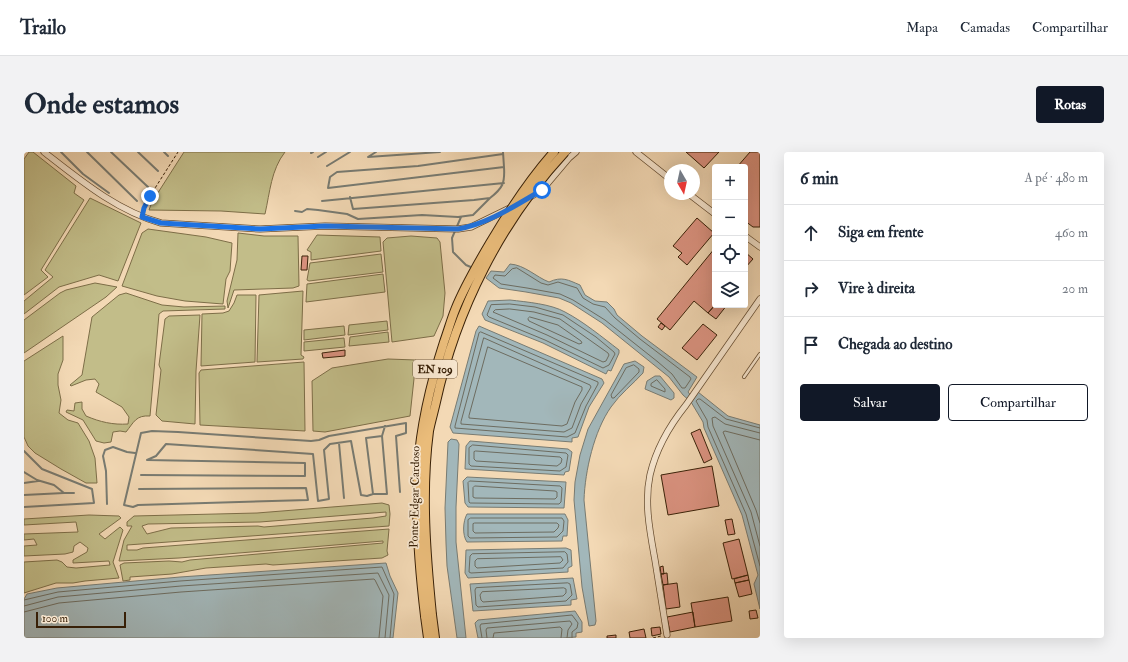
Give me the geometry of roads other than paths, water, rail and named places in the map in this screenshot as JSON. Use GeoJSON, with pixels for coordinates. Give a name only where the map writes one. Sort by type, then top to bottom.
{"type":"FeatureCollection","features":[{"type":"Feature","properties":{"kind":"main road","name":"Ponte Edgar Cardoso"},"geometry":{"type":"LineString","coordinates":[[428,638],[418,553],[417,506],[419,458],[422,432],[433,377],[455,310],[476,268],[509,212],[535,174],[554,152]]}},
{"type":"Feature","properties":{"kind":"main road","name":"Ponte Edgar Cardoso"},"geometry":{"type":"LineString","coordinates":[[435,638],[426,562],[425,506],[426,472],[430,430],[442,376],[463,312],[485,268],[506,230],[551,167],[565,152]]}},
{"type":"Feature","properties":{"kind":"street"},"geometry":{"type":"LineString","coordinates":[[44,152],[97,193],[142,217],[161,223],[260,229],[325,226],[458,229],[470,227],[501,213],[542,190],[569,158],[576,152]]}},
{"type":"Feature","properties":{"kind":"street"},"geometry":{"type":"LineString","coordinates":[[636,152],[664,174]]}},
{"type":"Feature","properties":{"kind":"street"},"geometry":{"type":"LineString","coordinates":[[697,200],[712,212]]}},
{"type":"Feature","properties":{"kind":"street"},"geometry":{"type":"LineString","coordinates":[[748,238],[760,247]]}},
{"type":"Feature","properties":{"kind":"street"},"geometry":{"type":"LineString","coordinates":[[667,635],[647,503],[650,475],[661,445],[675,420],[760,299]]}},
{"type":"Feature","properties":{"kind":"lane"},"geometry":{"type":"LineString","coordinates":[[744,377],[760,354]]}},
{"type":"Feature","properties":{"kind":"water"},"geometry":{"type":"Polygon","coordinates":[[[510,264],[526,269],[549,282],[558,279],[565,279],[580,285],[585,295],[595,301],[607,302],[614,309],[617,315],[642,336],[697,377],[688,392],[693,398],[698,392],[728,416],[760,425],[760,609],[754,584],[758,575],[742,515],[704,428],[703,422],[691,402],[683,395],[669,377],[602,323],[571,303],[559,298],[499,288],[486,278],[491,271],[504,272],[510,264]]]}},
{"type":"Feature","properties":{"kind":"water"},"geometry":{"type":"Polygon","coordinates":[[[510,300],[553,307],[565,312],[586,325],[619,350],[611,371],[608,370],[606,374],[543,343],[485,320],[482,314],[488,301],[510,300]]]}},
{"type":"Feature","properties":{"kind":"water"},"geometry":{"type":"Polygon","coordinates":[[[479,326],[602,379],[604,383],[589,407],[578,437],[572,438],[572,442],[453,433],[450,427],[476,331],[479,326]]]}},
{"type":"Feature","properties":{"kind":"water"},"geometry":{"type":"Polygon","coordinates":[[[635,361],[644,367],[643,373],[611,407],[595,439],[588,464],[584,500],[596,621],[595,625],[589,626],[582,587],[574,500],[575,482],[580,455],[588,429],[624,364],[635,361]]]}},
{"type":"Feature","properties":{"kind":"water"},"geometry":{"type":"Polygon","coordinates":[[[655,376],[660,376],[674,393],[674,398],[671,400],[645,389],[647,381],[655,376]]]}},
{"type":"Feature","properties":{"kind":"water"},"geometry":{"type":"Polygon","coordinates":[[[451,439],[457,440],[459,444],[456,542],[466,638],[457,638],[447,566],[445,508],[448,442],[451,439]]]}},
{"type":"Feature","properties":{"kind":"water"},"geometry":{"type":"Polygon","coordinates":[[[470,441],[568,449],[572,452],[569,471],[565,472],[564,475],[465,469],[466,446],[470,441]]]}},
{"type":"Feature","properties":{"kind":"water"},"geometry":{"type":"Polygon","coordinates":[[[467,477],[566,482],[564,508],[468,507],[465,503],[463,481],[467,477]]]}},
{"type":"Feature","properties":{"kind":"water"},"geometry":{"type":"Polygon","coordinates":[[[467,514],[565,514],[568,520],[567,536],[563,536],[562,541],[467,542],[464,536],[464,528],[467,514]]]}},
{"type":"Feature","properties":{"kind":"water"},"geometry":{"type":"Polygon","coordinates":[[[566,548],[571,550],[572,566],[568,568],[568,572],[468,578],[465,573],[466,550],[566,548]]]}},
{"type":"Feature","properties":{"kind":"water"},"geometry":{"type":"Polygon","coordinates":[[[386,563],[398,593],[393,638],[24,638],[24,599],[27,594],[57,588],[180,577],[386,563]]]}},
{"type":"Feature","properties":{"kind":"water"},"geometry":{"type":"Polygon","coordinates":[[[573,578],[577,599],[571,600],[571,605],[473,611],[470,584],[573,578]]]}},
{"type":"Feature","properties":{"kind":"water"},"geometry":{"type":"Polygon","coordinates":[[[575,611],[582,622],[582,632],[576,633],[576,637],[478,638],[475,623],[478,620],[575,611]]]}},
{"type":"Feature","properties":{"kind":"waterway"},"geometry":{"type":"LineString","coordinates":[[61,152],[83,174],[109,193]]}},
{"type":"Feature","properties":{"kind":"waterway"},"geometry":{"type":"LineString","coordinates":[[87,152],[137,201]]}},
{"type":"Feature","properties":{"kind":"waterway"},"geometry":{"type":"LineString","coordinates":[[111,152],[148,187]]}},
{"type":"Feature","properties":{"kind":"waterway"},"geometry":{"type":"LineString","coordinates":[[138,152],[158,171]]}},
{"type":"Feature","properties":{"kind":"waterway"},"geometry":{"type":"LineString","coordinates":[[164,152],[168,156]]}},
{"type":"Feature","properties":{"kind":"waterway"},"geometry":{"type":"LineString","coordinates":[[318,157],[326,152]]}},
{"type":"Feature","properties":{"kind":"waterway"},"geometry":{"type":"LineString","coordinates":[[327,166],[350,152]]}},
{"type":"Feature","properties":{"kind":"waterway"},"geometry":{"type":"LineString","coordinates":[[376,152],[368,157],[440,152]]}},
{"type":"Feature","properties":{"kind":"waterway"},"geometry":{"type":"LineString","coordinates":[[503,152],[504,167]]}},
{"type":"Feature","properties":{"kind":"waterway"},"geometry":{"type":"LineString","coordinates":[[490,198],[502,185],[504,167],[328,188],[330,177],[337,172],[418,166],[503,154]]}},
{"type":"Feature","properties":{"kind":"waterway"},"geometry":{"type":"LineString","coordinates":[[322,201],[504,183]]}},
{"type":"Feature","properties":{"kind":"waterway"},"geometry":{"type":"LineString","coordinates":[[295,211],[302,212],[307,209],[318,210],[347,214],[358,219],[422,215],[458,217],[473,215],[490,198],[353,209],[350,197]]}},
{"type":"Feature","properties":{"kind":"waterway"},"geometry":{"type":"LineString","coordinates":[[461,217],[452,238],[453,252],[466,265],[473,268]]}},
{"type":"Feature","properties":{"kind":"waterway"},"geometry":{"type":"LineString","coordinates":[[139,489],[306,488],[308,500],[138,505],[133,507],[124,505],[141,433],[152,431],[178,432],[311,441],[329,436],[406,423],[406,433],[396,436],[400,492]]}},
{"type":"Feature","properties":{"kind":"waterway"},"geometry":{"type":"LineString","coordinates":[[373,494],[387,494],[382,436],[385,426]]}},
{"type":"Feature","properties":{"kind":"waterway"},"geometry":{"type":"LineString","coordinates":[[141,475],[305,476],[305,463],[147,460],[156,456],[166,444],[313,454],[318,501],[329,499],[324,450],[330,444],[351,441],[361,495],[367,496],[373,494],[366,438],[382,436]]}},
{"type":"Feature","properties":{"kind":"waterway"},"geometry":{"type":"LineString","coordinates":[[339,443],[344,498]]}},
{"type":"Feature","properties":{"kind":"waterway"},"geometry":{"type":"LineString","coordinates":[[107,504],[106,471],[103,456],[105,450],[113,447],[135,453]]}},
{"type":"Feature","properties":{"kind":"waterway"},"geometry":{"type":"LineString","coordinates":[[24,451],[42,469],[92,489],[94,503],[24,507]]}},
{"type":"Feature","properties":{"kind":"waterway"},"geometry":{"type":"LineString","coordinates":[[24,472],[37,480],[54,485],[64,493],[74,493]]}},
{"type":"Feature","properties":{"kind":"waterway"},"geometry":{"type":"LineString","coordinates":[[24,483],[38,481]]}},
{"type":"Feature","properties":{"kind":"waterway"},"geometry":{"type":"LineString","coordinates":[[24,495],[64,493]]}}]}
